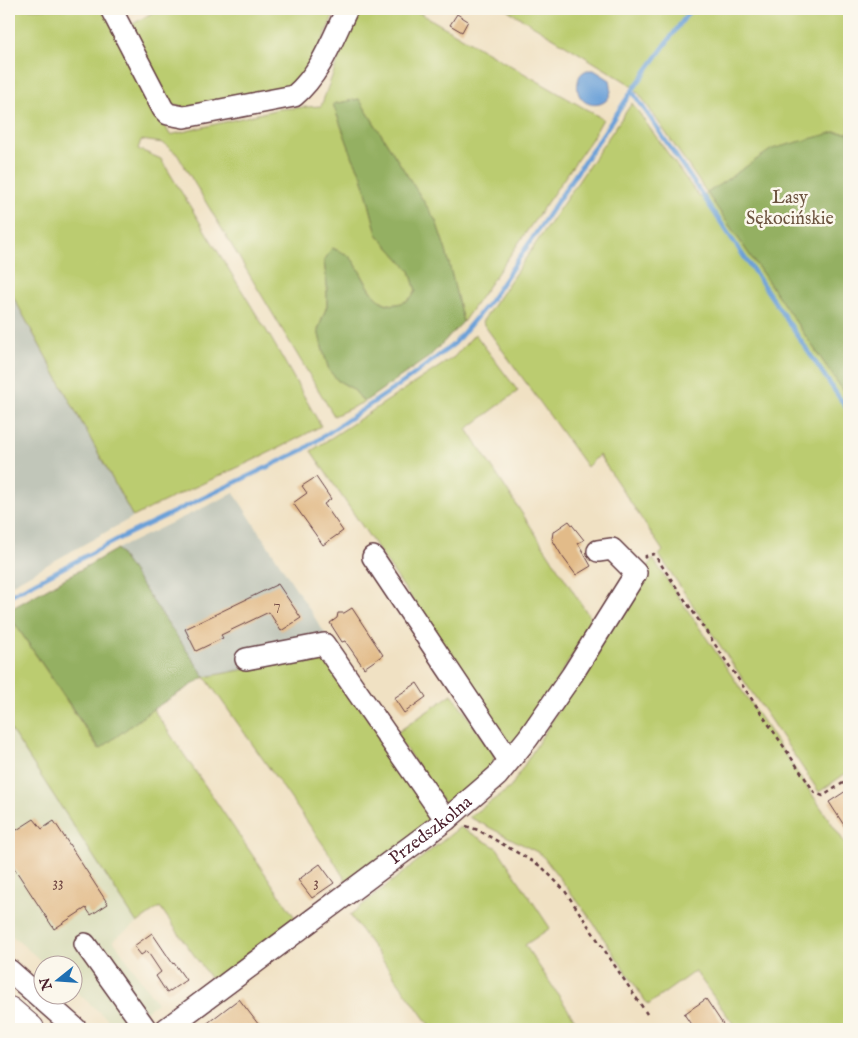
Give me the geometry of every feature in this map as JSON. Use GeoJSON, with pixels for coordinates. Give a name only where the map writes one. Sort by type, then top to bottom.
{"type":"FeatureCollection","features":[{"type":"Feature","properties":{"kind":"highway"},"geometry":{"type":"LineString","coordinates":[[9,1011],[30,1029]]}},
{"type":"Feature","properties":{"kind":"street"},"geometry":{"type":"LineString","coordinates":[[111,9],[163,109],[168,114],[177,117],[194,116],[294,96],[305,87],[319,68],[347,9]]}},
{"type":"Feature","properties":{"kind":"street","name":"Przedszkolna"},"geometry":{"type":"LineString","coordinates":[[166,1029],[446,820],[497,776],[528,738],[572,675],[636,573],[612,549],[598,551]]}},
{"type":"Feature","properties":{"kind":"street"},"geometry":{"type":"LineString","coordinates":[[373,557],[509,760]]}},
{"type":"Feature","properties":{"kind":"street"},"geometry":{"type":"LineString","coordinates":[[246,659],[324,644],[446,820]]}},
{"type":"Feature","properties":{"kind":"street"},"geometry":{"type":"LineString","coordinates":[[85,944],[146,1029]]}},
{"type":"Feature","properties":{"kind":"street"},"geometry":{"type":"LineString","coordinates":[[9,970],[76,1029]]}},
{"type":"Feature","properties":{"kind":"path"},"geometry":{"type":"LineString","coordinates":[[654,554],[815,793],[823,796],[849,779]]}},
{"type":"Feature","properties":{"kind":"path"},"geometry":{"type":"LineString","coordinates":[[446,820],[478,830],[542,867],[565,891],[647,1014]]}},
{"type":"Feature","properties":{"kind":"shaded area"},"geometry":{"type":"Polygon","coordinates":[[[9,289],[133,517],[9,586],[9,289]]]}},
{"type":"Feature","properties":{"kind":"shaded area"},"geometry":{"type":"Polygon","coordinates":[[[234,493],[326,635],[251,668],[205,677],[117,549],[234,493]]]}},
{"type":"Feature","properties":{"kind":"shaded area"},"geometry":{"type":"Polygon","coordinates":[[[9,727],[137,923],[113,940],[157,1003],[122,1029],[119,1029],[82,997],[82,956],[36,956],[9,933],[9,727]]]}},
{"type":"Feature","properties":{"kind":"green space"},"geometry":{"type":"Polygon","coordinates":[[[9,9],[104,9],[170,135],[279,109],[321,106],[357,9],[413,9],[603,119],[591,140],[463,322],[446,251],[436,221],[359,99],[333,104],[353,158],[362,176],[377,234],[410,271],[416,291],[406,301],[388,304],[381,301],[375,295],[355,263],[348,256],[333,248],[324,261],[327,306],[318,330],[323,351],[329,370],[337,380],[353,389],[364,402],[334,416],[177,154],[163,143],[141,140],[138,149],[161,159],[271,338],[321,426],[275,450],[133,517],[9,289],[9,9]]]}},
{"type":"Feature","properties":{"kind":"green space"},"geometry":{"type":"Polygon","coordinates":[[[158,9],[336,9],[315,59],[295,87],[194,108],[172,105],[130,26],[158,9]]]}},
{"type":"Feature","properties":{"kind":"green space"},"geometry":{"type":"Polygon","coordinates":[[[506,9],[849,9],[849,133],[835,132],[707,193],[640,95],[628,83],[506,9]]]}},
{"type":"Feature","properties":{"kind":"green space"},"geometry":{"type":"Polygon","coordinates":[[[359,99],[436,221],[446,251],[463,322],[429,357],[364,402],[353,389],[337,380],[329,370],[323,351],[318,330],[327,306],[324,261],[332,248],[344,253],[355,263],[375,295],[381,301],[388,304],[406,301],[416,291],[410,271],[377,234],[362,176],[353,158],[333,104],[359,99]]]}},
{"type":"Feature","properties":{"kind":"green space"},"geometry":{"type":"Polygon","coordinates":[[[632,103],[699,197],[707,193],[849,399],[849,771],[819,792],[659,555],[663,551],[599,455],[587,467],[482,322],[632,103]]]}},
{"type":"Feature","properties":{"kind":"green space","name":"Lasy Sękocińskie"},"geometry":{"type":"Polygon","coordinates":[[[835,132],[849,133],[849,399],[707,193],[772,149],[835,132]]]}},
{"type":"Feature","properties":{"kind":"green space"},"geometry":{"type":"Polygon","coordinates":[[[475,334],[518,391],[467,429],[593,622],[534,717],[512,746],[311,451],[454,357],[475,334]]]}},
{"type":"Feature","properties":{"kind":"green space"},"geometry":{"type":"Polygon","coordinates":[[[117,549],[205,677],[153,709],[100,749],[9,615],[9,610],[117,549]]]}},
{"type":"Feature","properties":{"kind":"green space"},"geometry":{"type":"Polygon","coordinates":[[[653,559],[849,849],[849,1029],[737,1029],[695,971],[648,1005],[588,915],[541,854],[469,817],[510,788],[653,559]]]}},
{"type":"Feature","properties":{"kind":"green space"},"geometry":{"type":"Polygon","coordinates":[[[9,615],[99,749],[153,709],[298,922],[213,982],[160,907],[137,923],[9,727],[9,615]]]}},
{"type":"Feature","properties":{"kind":"green space"},"geometry":{"type":"Polygon","coordinates":[[[323,654],[435,813],[433,823],[349,886],[327,850],[205,677],[323,654]]]}},
{"type":"Feature","properties":{"kind":"green space"},"geometry":{"type":"Polygon","coordinates":[[[452,694],[494,754],[493,768],[448,808],[395,734],[452,694]]]}},
{"type":"Feature","properties":{"kind":"green space"},"geometry":{"type":"Polygon","coordinates":[[[460,827],[497,848],[550,928],[525,945],[581,1029],[432,1029],[350,915],[460,827]]]}},
{"type":"Feature","properties":{"kind":"water"},"geometry":{"type":"Polygon","coordinates":[[[587,70],[594,70],[610,80],[611,91],[608,98],[602,103],[595,105],[588,103],[582,99],[578,92],[579,78],[587,70]]]}},
{"type":"Feature","properties":{"kind":"building"},"geometry":{"type":"Polygon","coordinates":[[[457,14],[468,21],[462,32],[450,25],[457,14]]]}},
{"type":"Feature","properties":{"kind":"building"},"geometry":{"type":"Polygon","coordinates":[[[316,477],[331,499],[324,504],[343,531],[323,545],[293,503],[307,493],[302,486],[316,477]]]}},
{"type":"Feature","properties":{"kind":"building"},"geometry":{"type":"Polygon","coordinates":[[[569,521],[584,540],[578,543],[591,566],[576,575],[552,539],[553,532],[569,521]]]}},
{"type":"Feature","properties":{"kind":"building"},"geometry":{"type":"Polygon","coordinates":[[[278,584],[301,618],[281,631],[269,612],[221,635],[223,638],[196,651],[185,629],[278,584]]]}},
{"type":"Feature","properties":{"kind":"building"},"geometry":{"type":"Polygon","coordinates":[[[352,608],[383,655],[364,668],[345,641],[342,642],[330,623],[337,618],[338,613],[344,613],[352,608]]]}},
{"type":"Feature","properties":{"kind":"building"},"geometry":{"type":"Polygon","coordinates":[[[417,683],[426,697],[404,713],[394,698],[417,683]]]}},
{"type":"Feature","properties":{"kind":"building"},"geometry":{"type":"Polygon","coordinates":[[[849,789],[849,833],[829,802],[849,789]]]}},
{"type":"Feature","properties":{"kind":"building"},"geometry":{"type":"Polygon","coordinates":[[[34,819],[42,829],[54,821],[108,904],[91,915],[86,908],[54,929],[9,860],[9,835],[34,819]]]}},
{"type":"Feature","properties":{"kind":"building"},"geometry":{"type":"Polygon","coordinates":[[[320,864],[334,883],[312,898],[298,880],[320,864]]]}},
{"type":"Feature","properties":{"kind":"building"},"geometry":{"type":"Polygon","coordinates":[[[152,933],[186,980],[167,993],[156,976],[161,972],[147,951],[141,955],[134,946],[152,933]]]}},
{"type":"Feature","properties":{"kind":"building"},"geometry":{"type":"Polygon","coordinates":[[[239,999],[262,1029],[200,1029],[227,1008],[239,999]]]}},
{"type":"Feature","properties":{"kind":"building"},"geometry":{"type":"Polygon","coordinates":[[[706,999],[726,1029],[694,1029],[684,1014],[706,999]]]}},
{"type":"Feature","properties":{"kind":"waterway"},"geometry":{"type":"LineString","coordinates":[[9,596],[122,537],[303,450],[408,379],[454,344],[490,301],[632,91],[691,9]]}},
{"type":"Feature","properties":{"kind":"waterway"},"geometry":{"type":"LineString","coordinates":[[632,91],[849,412]]}}]}
